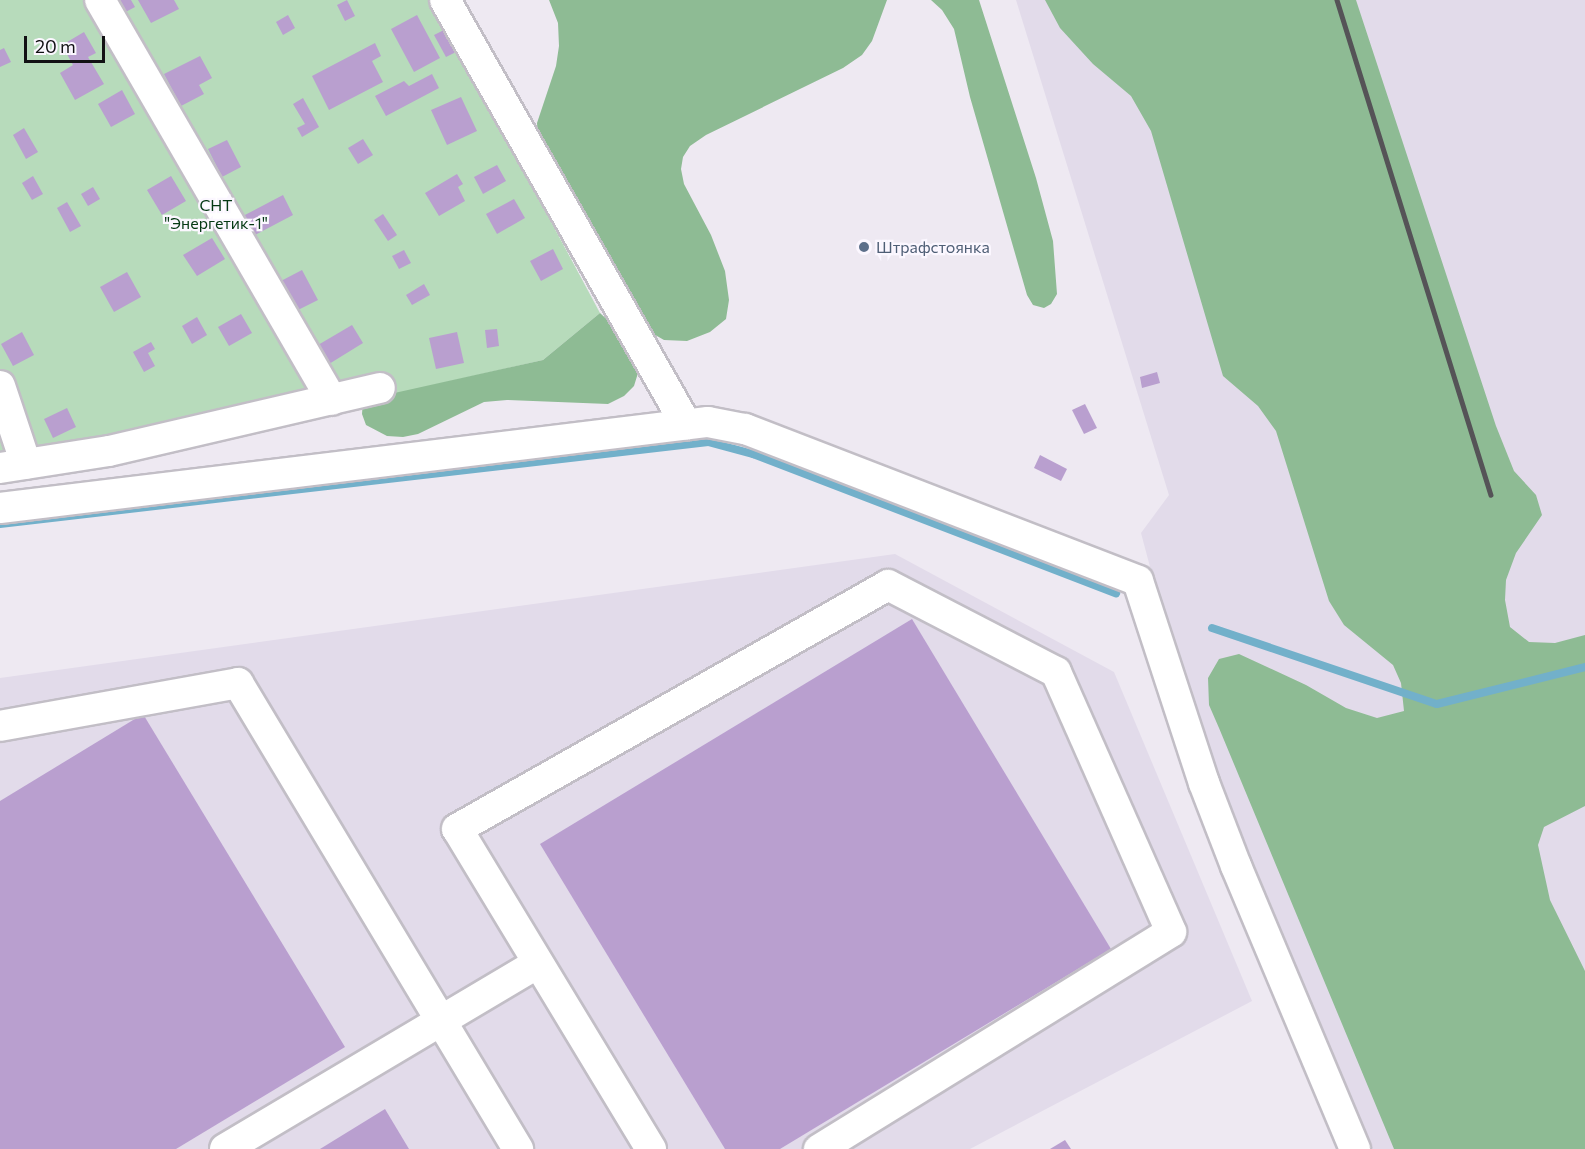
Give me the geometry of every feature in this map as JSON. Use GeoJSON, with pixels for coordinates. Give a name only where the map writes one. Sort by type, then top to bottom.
{"type":"FeatureCollection","features":[{"type":"Feature","properties":{"kind":"street"},"geometry":{"type":"LineString","coordinates":[[100,0],[332,400]]}},
{"type":"Feature","properties":{"kind":"street"},"geometry":{"type":"LineString","coordinates":[[445,0],[686,424]]}},
{"type":"Feature","properties":{"kind":"street"},"geometry":{"type":"LineString","coordinates":[[0,386],[13,466],[109,451],[380,388]]}},
{"type":"Feature","properties":{"kind":"street"},"geometry":{"type":"LineString","coordinates":[[0,508],[708,422],[745,429],[1138,581],[1204,783],[1232,856],[1355,1149]]}},
{"type":"Feature","properties":{"kind":"street"},"geometry":{"type":"LineString","coordinates":[[651,1149],[536,964],[457,830],[888,585],[1056,672],[1171,932],[819,1149]]}},
{"type":"Feature","properties":{"kind":"street"},"geometry":{"type":"LineString","coordinates":[[0,726],[238,683],[518,1149]]}},
{"type":"Feature","properties":{"kind":"street"},"geometry":{"type":"LineString","coordinates":[[225,1149],[536,964]]}},
{"type":"Feature","properties":{"kind":"shaded area"},"geometry":{"type":"Polygon","coordinates":[[[1016,0],[1585,0],[1585,1149],[1364,1149],[1186,702],[1141,533],[1169,495],[1016,0]]]}},
{"type":"Feature","properties":{"kind":"shaded area"},"geometry":{"type":"Polygon","coordinates":[[[895,554],[1114,672],[1252,1001],[970,1149],[0,1149],[0,678],[895,554]]]}},
{"type":"Feature","properties":{"kind":"green space","name":"СНТ \"Энергетик-1\""},"geometry":{"type":"Polygon","coordinates":[[[0,0],[432,0],[600,313],[543,360],[98,462],[0,476],[0,0]]]}},
{"type":"Feature","properties":{"kind":"green space"},"geometry":{"type":"Polygon","coordinates":[[[549,0],[887,0],[872,41],[862,55],[843,68],[706,135],[690,146],[683,157],[681,169],[684,184],[711,235],[725,271],[729,300],[726,319],[710,332],[687,341],[664,340],[650,332],[538,137],[537,123],[556,66],[559,46],[558,23],[549,0]]]}},
{"type":"Feature","properties":{"kind":"green space"},"geometry":{"type":"Polygon","coordinates":[[[931,0],[979,0],[1036,178],[1053,241],[1057,294],[1051,304],[1044,308],[1033,305],[1027,295],[970,97],[954,29],[942,10],[931,0]]]}},
{"type":"Feature","properties":{"kind":"green space"},"geometry":{"type":"Polygon","coordinates":[[[1045,0],[1356,0],[1496,426],[1514,471],[1536,495],[1542,515],[1516,553],[1506,580],[1505,600],[1510,627],[1529,642],[1555,643],[1585,635],[1585,806],[1544,827],[1538,845],[1550,900],[1585,971],[1585,1149],[1394,1149],[1209,705],[1208,678],[1219,659],[1239,654],[1306,685],[1346,708],[1377,718],[1404,711],[1401,683],[1393,665],[1344,625],[1329,601],[1276,431],[1258,406],[1223,376],[1151,131],[1131,96],[1093,64],[1060,28],[1045,0]]]}},
{"type":"Feature","properties":{"kind":"green space"},"geometry":{"type":"Polygon","coordinates":[[[600,313],[617,329],[636,358],[638,373],[634,386],[624,396],[608,404],[507,400],[484,402],[418,434],[403,437],[387,436],[366,425],[362,414],[363,400],[543,360],[600,313]]]}},
{"type":"Feature","properties":{"kind":"building"},"geometry":{"type":"Polygon","coordinates":[[[121,0],[131,0],[135,7],[118,16],[112,5],[121,0]]]}},
{"type":"Feature","properties":{"kind":"building"},"geometry":{"type":"Polygon","coordinates":[[[138,0],[174,0],[179,9],[151,23],[138,0]]]}},
{"type":"Feature","properties":{"kind":"building"},"geometry":{"type":"Polygon","coordinates":[[[347,0],[355,16],[345,21],[337,5],[347,0]]]}},
{"type":"Feature","properties":{"kind":"building"},"geometry":{"type":"Polygon","coordinates":[[[288,15],[295,28],[283,35],[276,22],[288,15]]]}},
{"type":"Feature","properties":{"kind":"building"},"geometry":{"type":"Polygon","coordinates":[[[417,15],[440,58],[414,72],[391,29],[417,15]]]}},
{"type":"Feature","properties":{"kind":"building"},"geometry":{"type":"Polygon","coordinates":[[[444,30],[456,52],[446,57],[434,35],[444,30]]]}},
{"type":"Feature","properties":{"kind":"building"},"geometry":{"type":"Polygon","coordinates":[[[84,32],[96,53],[88,57],[104,84],[75,100],[60,73],[73,65],[62,45],[84,32]]]}},
{"type":"Feature","properties":{"kind":"building"},"geometry":{"type":"Polygon","coordinates":[[[375,43],[381,56],[372,61],[383,82],[329,110],[312,76],[375,43]]]}},
{"type":"Feature","properties":{"kind":"building"},"geometry":{"type":"Polygon","coordinates":[[[4,48],[11,62],[0,67],[0,50],[4,48]]]}},
{"type":"Feature","properties":{"kind":"building"},"geometry":{"type":"Polygon","coordinates":[[[200,56],[212,78],[199,85],[204,94],[181,106],[164,74],[200,56]]]}},
{"type":"Feature","properties":{"kind":"building"},"geometry":{"type":"Polygon","coordinates":[[[432,74],[439,88],[386,116],[375,96],[404,81],[409,86],[432,74]]]}},
{"type":"Feature","properties":{"kind":"building"},"geometry":{"type":"Polygon","coordinates":[[[122,90],[135,114],[111,127],[98,104],[122,90]]]}},
{"type":"Feature","properties":{"kind":"building"},"geometry":{"type":"Polygon","coordinates":[[[461,97],[477,131],[447,145],[431,110],[461,97]]]}},
{"type":"Feature","properties":{"kind":"building"},"geometry":{"type":"Polygon","coordinates":[[[303,98],[319,127],[302,137],[297,128],[305,124],[293,104],[303,98]]]}},
{"type":"Feature","properties":{"kind":"building"},"geometry":{"type":"Polygon","coordinates":[[[24,128],[38,152],[26,159],[13,135],[24,128]]]}},
{"type":"Feature","properties":{"kind":"building"},"geometry":{"type":"Polygon","coordinates":[[[363,139],[373,155],[358,164],[348,148],[363,139]]]}},
{"type":"Feature","properties":{"kind":"building"},"geometry":{"type":"Polygon","coordinates":[[[227,140],[241,167],[222,177],[208,149],[227,140]]]}},
{"type":"Feature","properties":{"kind":"building"},"geometry":{"type":"Polygon","coordinates":[[[497,165],[506,181],[483,194],[474,177],[497,165]]]}},
{"type":"Feature","properties":{"kind":"building"},"geometry":{"type":"Polygon","coordinates":[[[457,174],[463,184],[458,187],[465,201],[439,216],[425,193],[457,174]]]}},
{"type":"Feature","properties":{"kind":"building"},"geometry":{"type":"Polygon","coordinates":[[[33,176],[43,194],[32,200],[22,183],[33,176]]]}},
{"type":"Feature","properties":{"kind":"building"},"geometry":{"type":"Polygon","coordinates":[[[171,176],[186,201],[162,215],[147,190],[171,176]]]}},
{"type":"Feature","properties":{"kind":"building"},"geometry":{"type":"Polygon","coordinates":[[[93,187],[100,199],[88,206],[81,194],[93,187]]]}},
{"type":"Feature","properties":{"kind":"building"},"geometry":{"type":"Polygon","coordinates":[[[283,195],[293,215],[251,237],[241,217],[283,195]]]}},
{"type":"Feature","properties":{"kind":"building"},"geometry":{"type":"Polygon","coordinates":[[[514,199],[525,218],[497,234],[486,214],[514,199]]]}},
{"type":"Feature","properties":{"kind":"building"},"geometry":{"type":"Polygon","coordinates":[[[67,202],[81,226],[70,232],[57,208],[67,202]]]}},
{"type":"Feature","properties":{"kind":"building"},"geometry":{"type":"Polygon","coordinates":[[[383,214],[397,235],[388,241],[374,220],[383,214]]]}},
{"type":"Feature","properties":{"kind":"building"},"geometry":{"type":"Polygon","coordinates":[[[212,238],[225,259],[197,276],[183,255],[212,238]]]}},
{"type":"Feature","properties":{"kind":"building"},"geometry":{"type":"Polygon","coordinates":[[[553,249],[563,269],[541,281],[530,261],[553,249]]]}},
{"type":"Feature","properties":{"kind":"building"},"geometry":{"type":"Polygon","coordinates":[[[404,250],[411,263],[399,269],[392,256],[404,250]]]}},
{"type":"Feature","properties":{"kind":"building"},"geometry":{"type":"Polygon","coordinates":[[[302,270],[318,300],[294,312],[279,282],[302,270]]]}},
{"type":"Feature","properties":{"kind":"building"},"geometry":{"type":"Polygon","coordinates":[[[127,272],[141,297],[114,312],[100,287],[127,272]]]}},
{"type":"Feature","properties":{"kind":"building"},"geometry":{"type":"Polygon","coordinates":[[[424,284],[430,295],[412,305],[406,295],[424,284]]]}},
{"type":"Feature","properties":{"kind":"building"},"geometry":{"type":"Polygon","coordinates":[[[241,314],[252,333],[229,346],[218,327],[241,314]]]}},
{"type":"Feature","properties":{"kind":"building"},"geometry":{"type":"Polygon","coordinates":[[[197,317],[207,335],[192,344],[182,326],[197,317]]]}},
{"type":"Feature","properties":{"kind":"building"},"geometry":{"type":"Polygon","coordinates":[[[352,325],[363,343],[329,364],[318,345],[352,325]]]}},
{"type":"Feature","properties":{"kind":"building"},"geometry":{"type":"Polygon","coordinates":[[[497,329],[499,346],[487,348],[485,330],[497,329]]]}},
{"type":"Feature","properties":{"kind":"building"},"geometry":{"type":"Polygon","coordinates":[[[22,332],[34,355],[13,366],[1,344],[22,332]]]}},
{"type":"Feature","properties":{"kind":"building"},"geometry":{"type":"Polygon","coordinates":[[[457,332],[464,363],[436,369],[429,338],[457,332]]]}},
{"type":"Feature","properties":{"kind":"building"},"geometry":{"type":"Polygon","coordinates":[[[151,342],[155,349],[148,353],[155,366],[144,372],[133,352],[151,342]]]}},
{"type":"Feature","properties":{"kind":"building"},"geometry":{"type":"Polygon","coordinates":[[[1157,372],[1160,383],[1142,388],[1140,377],[1157,372]]]}},
{"type":"Feature","properties":{"kind":"building"},"geometry":{"type":"Polygon","coordinates":[[[1085,404],[1097,428],[1084,434],[1072,410],[1085,404]]]}},
{"type":"Feature","properties":{"kind":"building"},"geometry":{"type":"Polygon","coordinates":[[[67,408],[76,427],[53,438],[44,419],[67,408]]]}},
{"type":"Feature","properties":{"kind":"building"},"geometry":{"type":"Polygon","coordinates":[[[1040,455],[1067,469],[1061,481],[1034,468],[1040,455]]]}},
{"type":"Feature","properties":{"kind":"building"},"geometry":{"type":"Polygon","coordinates":[[[912,619],[1111,949],[780,1149],[725,1149],[540,844],[912,619]]]}},
{"type":"Feature","properties":{"kind":"building"},"geometry":{"type":"Polygon","coordinates":[[[143,714],[345,1047],[176,1149],[0,1149],[0,801],[143,714]]]}},
{"type":"Feature","properties":{"kind":"building"},"geometry":{"type":"Polygon","coordinates":[[[385,1109],[409,1149],[320,1149],[385,1109]]]}},
{"type":"Feature","properties":{"kind":"building"},"geometry":{"type":"Polygon","coordinates":[[[1065,1140],[1071,1149],[1050,1149],[1065,1140]]]}},
{"type":"Feature","properties":{"kind":"waterway"},"geometry":{"type":"LineString","coordinates":[[0,524],[708,442],[753,454],[1116,593]]}},
{"type":"Feature","properties":{"kind":"waterway"},"geometry":{"type":"LineString","coordinates":[[1212,628],[1437,704],[1585,667]]}},
{"type":"Feature","properties":{"kind":"railway"},"geometry":{"type":"LineString","coordinates":[[1337,0],[1491,495]]}},
{"type":"Feature","properties":{"kind":"place","name":"Штрафстоянка"},"geometry":{"type":"Point","coordinates":[864,247]}}]}
